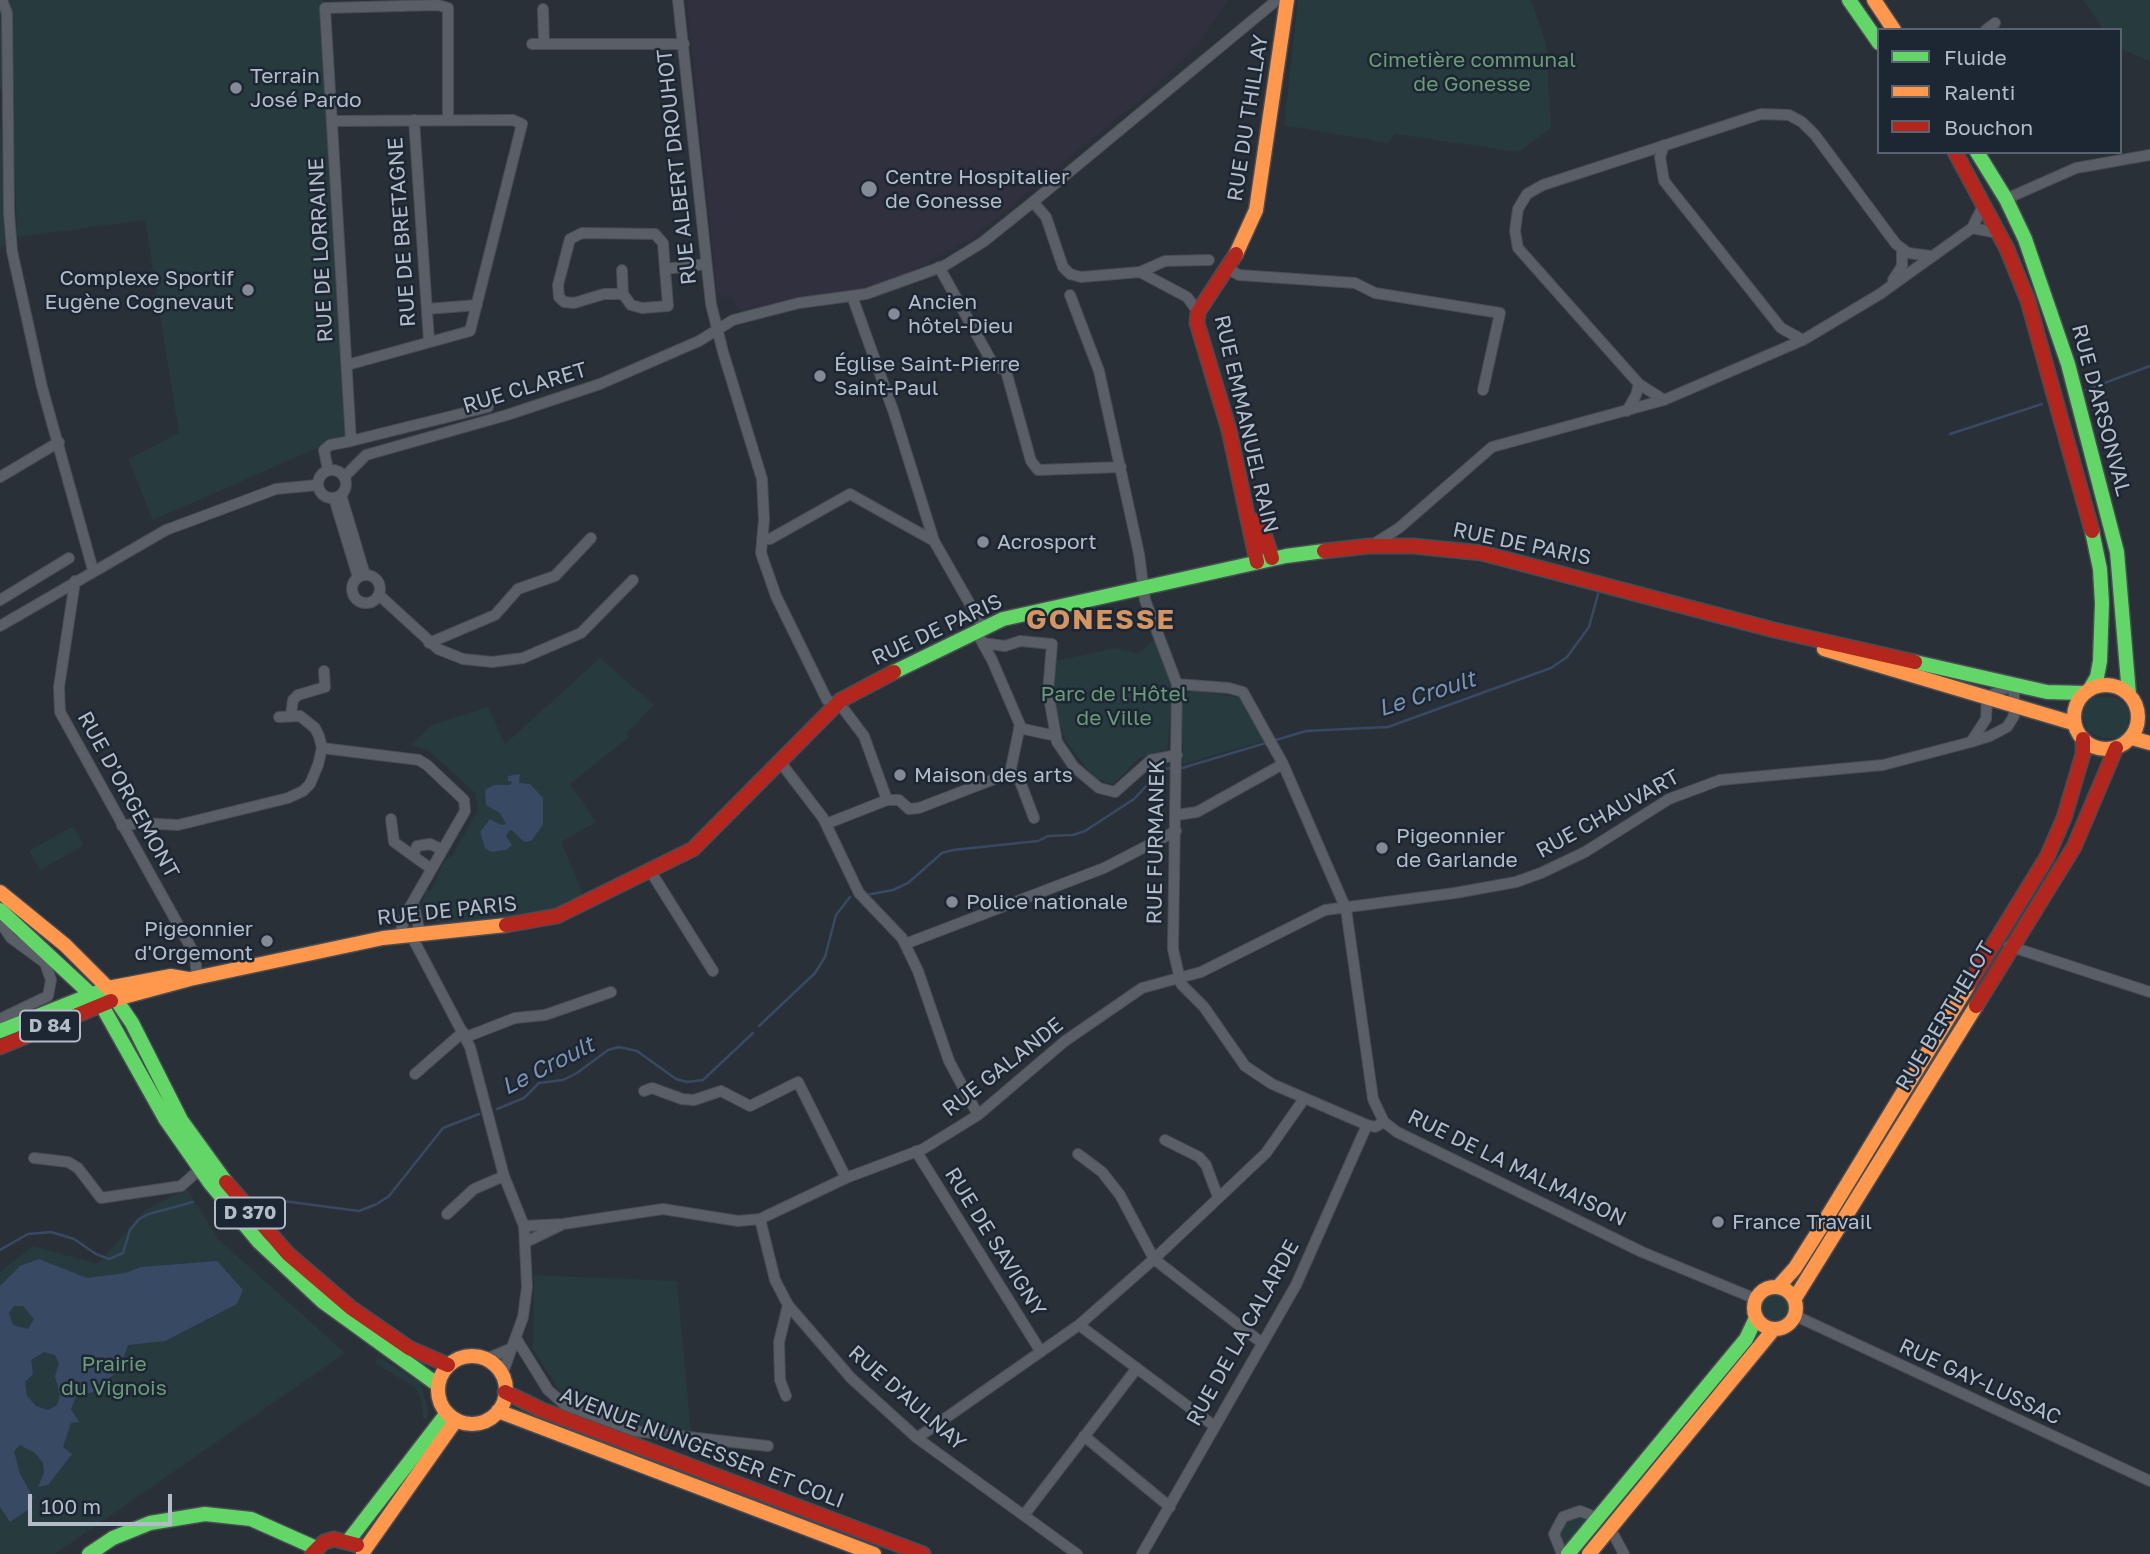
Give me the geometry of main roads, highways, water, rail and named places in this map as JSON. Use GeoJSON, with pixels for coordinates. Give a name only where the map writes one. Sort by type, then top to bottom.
{"type":"FeatureCollection","features":[{"type":"Feature","properties":{"kind":"main road","name":"RUE DU THILLAY"},"geometry":{"type":"LineString","coordinates":[[1198,312],[1228,270],[1256,210],[1287,0]]}},
{"type":"Feature","properties":{"kind":"main road"},"geometry":{"type":"LineString","coordinates":[[1849,0],[1877,40]]}},
{"type":"Feature","properties":{"kind":"main road"},"geometry":{"type":"LineString","coordinates":[[1874,0],[1893,28]]}},
{"type":"Feature","properties":{"kind":"main road","name":"RUE D'ARSONVAL"},"geometry":{"type":"LineString","coordinates":[[1956,154],[1998,233],[2036,328],[2100,569],[2100,661],[2097,677],[2087,691]]}},
{"type":"Feature","properties":{"kind":"main road","name":"RUE D'ARSONVAL"},"geometry":{"type":"LineString","coordinates":[[1978,154],[2006,199],[2052,311],[2113,533],[2125,628],[2129,694]]}},
{"type":"Feature","properties":{"kind":"main road","name":"RUE EMMANUEL RAIN"},"geometry":{"type":"LineString","coordinates":[[1198,312],[1197,323],[1229,430],[1249,518],[1262,528],[1265,560]]}},
{"type":"Feature","properties":{"kind":"main road","name":"RUE DE PARIS"},"geometry":{"type":"LineString","coordinates":[[112,993],[172,986],[193,978],[410,935],[537,922],[586,904],[651,872],[704,840],[835,705],[883,677],[985,634],[1143,586],[1265,560],[1369,546],[1412,546],[1482,553],[1774,630],[2047,692],[2087,691]]}},
{"type":"Feature","properties":{"kind":"main road","name":"RUE DE PARIS"},"geometry":{"type":"LineString","coordinates":[[1774,630],[1830,651],[2073,723]]}},
{"type":"Feature","properties":{"kind":"main road"},"geometry":{"type":"LineString","coordinates":[[2115,689],[2129,694],[2144,715],[2132,738],[2116,748],[2093,745],[2083,739],[2073,723],[2077,702],[2087,691],[2115,689]]}},
{"type":"Feature","properties":{"kind":"main road"},"geometry":{"type":"LineString","coordinates":[[2132,738],[2150,743]]}},
{"type":"Feature","properties":{"kind":"main road","name":"RUE BERTHELOT"},"geometry":{"type":"LineString","coordinates":[[1778,1287],[1795,1268],[1821,1227],[2047,857],[2064,818],[2083,754],[2083,739]]}},
{"type":"Feature","properties":{"kind":"main road","name":"RUE BERTHELOT"},"geometry":{"type":"LineString","coordinates":[[1794,1298],[2074,847],[2116,748]]}},
{"type":"Feature","properties":{"kind":"main road","name":"D 370"},"geometry":{"type":"LineString","coordinates":[[0,892],[65,945],[112,993],[181,1120],[204,1155],[262,1227],[288,1254],[351,1308],[409,1348],[448,1366]]}},
{"type":"Feature","properties":{"kind":"main road","name":"D 370"},"geometry":{"type":"LineString","coordinates":[[0,911],[96,999],[166,1120],[200,1169],[243,1223],[290,1272],[346,1320],[438,1385]]}},
{"type":"Feature","properties":{"kind":"main road","name":"D 84"},"geometry":{"type":"LineString","coordinates":[[0,1047],[112,993]]}},
{"type":"Feature","properties":{"kind":"main road","name":"D 84"},"geometry":{"type":"LineString","coordinates":[[0,1031],[67,1003],[96,999]]}},
{"type":"Feature","properties":{"kind":"main road"},"geometry":{"type":"LineString","coordinates":[[1568,1554],[1746,1339],[1756,1318],[1756,1299],[1767,1289],[1778,1287],[1789,1291],[1794,1298],[1796,1316],[1784,1328],[1773,1330],[1763,1326],[1756,1318]]}},
{"type":"Feature","properties":{"kind":"main road"},"geometry":{"type":"LineString","coordinates":[[1588,1554],[1773,1330]]}},
{"type":"Feature","properties":{"kind":"main road"},"geometry":{"type":"LineString","coordinates":[[464,1357],[486,1359],[502,1375],[505,1392],[498,1411],[478,1423],[451,1416],[438,1395],[438,1385],[448,1366],[464,1357]]}},
{"type":"Feature","properties":{"kind":"main road","name":"AVENUE NUNGESSER ET COLI"},"geometry":{"type":"LineString","coordinates":[[505,1392],[542,1410],[883,1547],[923,1554]]}},
{"type":"Feature","properties":{"kind":"main road","name":"AVENUE NUNGESSER ET COLI"},"geometry":{"type":"LineString","coordinates":[[498,1411],[874,1554]]}},
{"type":"Feature","properties":{"kind":"main road"},"geometry":{"type":"LineString","coordinates":[[349,1541],[451,1416]]}},
{"type":"Feature","properties":{"kind":"main road"},"geometry":{"type":"LineString","coordinates":[[89,1554],[113,1538],[150,1523],[205,1514],[251,1519],[314,1551],[334,1539],[349,1541],[364,1553],[451,1416]]}},
{"type":"Feature","properties":{"kind":"water"},"geometry":{"type":"Polygon","coordinates":[[[520,774],[519,783],[530,784],[543,798],[543,825],[531,841],[524,842],[512,830],[509,831],[506,836],[512,845],[506,850],[491,852],[485,848],[480,832],[490,819],[501,825],[506,824],[500,813],[486,805],[485,790],[494,785],[510,785],[512,782],[508,781],[508,776],[520,774]]]}},
{"type":"Feature","properties":{"kind":"water"},"geometry":{"type":"Polygon","coordinates":[[[39,1259],[87,1278],[125,1273],[141,1267],[217,1261],[243,1290],[237,1304],[165,1341],[128,1345],[119,1370],[93,1392],[76,1397],[71,1409],[79,1422],[71,1423],[63,1447],[72,1454],[48,1485],[38,1487],[44,1473],[43,1463],[35,1453],[20,1445],[14,1451],[20,1474],[33,1497],[29,1509],[10,1522],[0,1507],[0,1286],[20,1266],[39,1259]],[[14,1306],[9,1313],[13,1325],[28,1329],[34,1319],[23,1306],[14,1306]],[[44,1352],[31,1360],[33,1374],[25,1382],[27,1396],[36,1406],[48,1410],[57,1405],[60,1395],[55,1376],[59,1364],[55,1355],[44,1352]]]}},
{"type":"Feature","properties":{"kind":"waterway","name":"Le Croult"},"geometry":{"type":"LineString","coordinates":[[2086,390],[2150,366]]}},
{"type":"Feature","properties":{"kind":"waterway","name":"Le Croult"},"geometry":{"type":"LineString","coordinates":[[1950,434],[2042,404]]}},
{"type":"Feature","properties":{"kind":"waterway","name":"Le Croult"},"geometry":{"type":"LineString","coordinates":[[1182,768],[1306,731],[1388,727],[1551,668],[1567,657],[1589,627],[1598,594]]}},
{"type":"Feature","properties":{"kind":"waterway","name":"Le Croult"},"geometry":{"type":"LineString","coordinates":[[866,895],[893,890],[908,883],[942,853],[1038,841],[1048,836],[1073,835],[1085,831],[1134,799],[1161,770],[1170,768]]}},
{"type":"Feature","properties":{"kind":"waterway","name":"Le Croult"},"geometry":{"type":"LineString","coordinates":[[759,1026],[815,973],[825,957],[836,915],[850,897]]}},
{"type":"Feature","properties":{"kind":"waterway","name":"Le Croult"},"geometry":{"type":"LineString","coordinates":[[497,1109],[524,1098],[539,1083],[563,1080],[608,1050],[619,1047],[637,1051],[676,1079],[687,1082],[703,1080],[753,1033]]}},
{"type":"Feature","properties":{"kind":"waterway","name":"Le Croult"},"geometry":{"type":"LineString","coordinates":[[283,1201],[359,1211],[377,1204],[389,1196],[443,1128],[479,1114]]}},
{"type":"Feature","properties":{"kind":"waterway","name":"Le Croult"},"geometry":{"type":"LineString","coordinates":[[0,1250],[28,1234],[51,1232],[74,1239],[96,1254],[109,1259],[123,1253],[130,1230],[139,1219],[193,1202]]}},
{"type":"Feature","properties":{"kind":"place","name":"Terrain José Pardo"},"geometry":{"type":"Point","coordinates":[236,88]}},
{"type":"Feature","properties":{"kind":"place","name":"Centre Hospitalier de Gonesse"},"geometry":{"type":"Point","coordinates":[869,189]}},
{"type":"Feature","properties":{"kind":"place","name":"Complexe Sportif Eugène Cognevaut"},"geometry":{"type":"Point","coordinates":[248,290]}},
{"type":"Feature","properties":{"kind":"place","name":"Ancien hôtel-Dieu"},"geometry":{"type":"Point","coordinates":[894,314]}},
{"type":"Feature","properties":{"kind":"place","name":"Église Saint-Pierre Saint-Paul"},"geometry":{"type":"Point","coordinates":[820,376]}},
{"type":"Feature","properties":{"kind":"place","name":"Acrosport"},"geometry":{"type":"Point","coordinates":[983,542]}},
{"type":"Feature","properties":{"kind":"place","name":"Maison des arts"},"geometry":{"type":"Point","coordinates":[900,775]}},
{"type":"Feature","properties":{"kind":"place","name":"Pigeonnier de Garlande"},"geometry":{"type":"Point","coordinates":[1382,848]}},
{"type":"Feature","properties":{"kind":"place","name":"Police nationale"},"geometry":{"type":"Point","coordinates":[952,902]}},
{"type":"Feature","properties":{"kind":"place","name":"Pigeonnier d'Orgemont"},"geometry":{"type":"Point","coordinates":[267,941]}},
{"type":"Feature","properties":{"kind":"place","name":"France Travail"},"geometry":{"type":"Point","coordinates":[1718,1222]}},
{"type":"Feature","properties":{"kind":"district","name":"GONESSE"},"geometry":{"type":"Point","coordinates":[1101,620]}},
{"type":"Feature","properties":{"kind":"park label","name":"Cimetière communal de Gonesse"},"geometry":{"type":"Point","coordinates":[1472,72]}},
{"type":"Feature","properties":{"kind":"park label","name":"Parc de l'Hôtel de Ville"},"geometry":{"type":"Point","coordinates":[1114,706]}},
{"type":"Feature","properties":{"kind":"park label","name":"Prairie du Vignois"},"geometry":{"type":"Point","coordinates":[114,1376]}}]}
